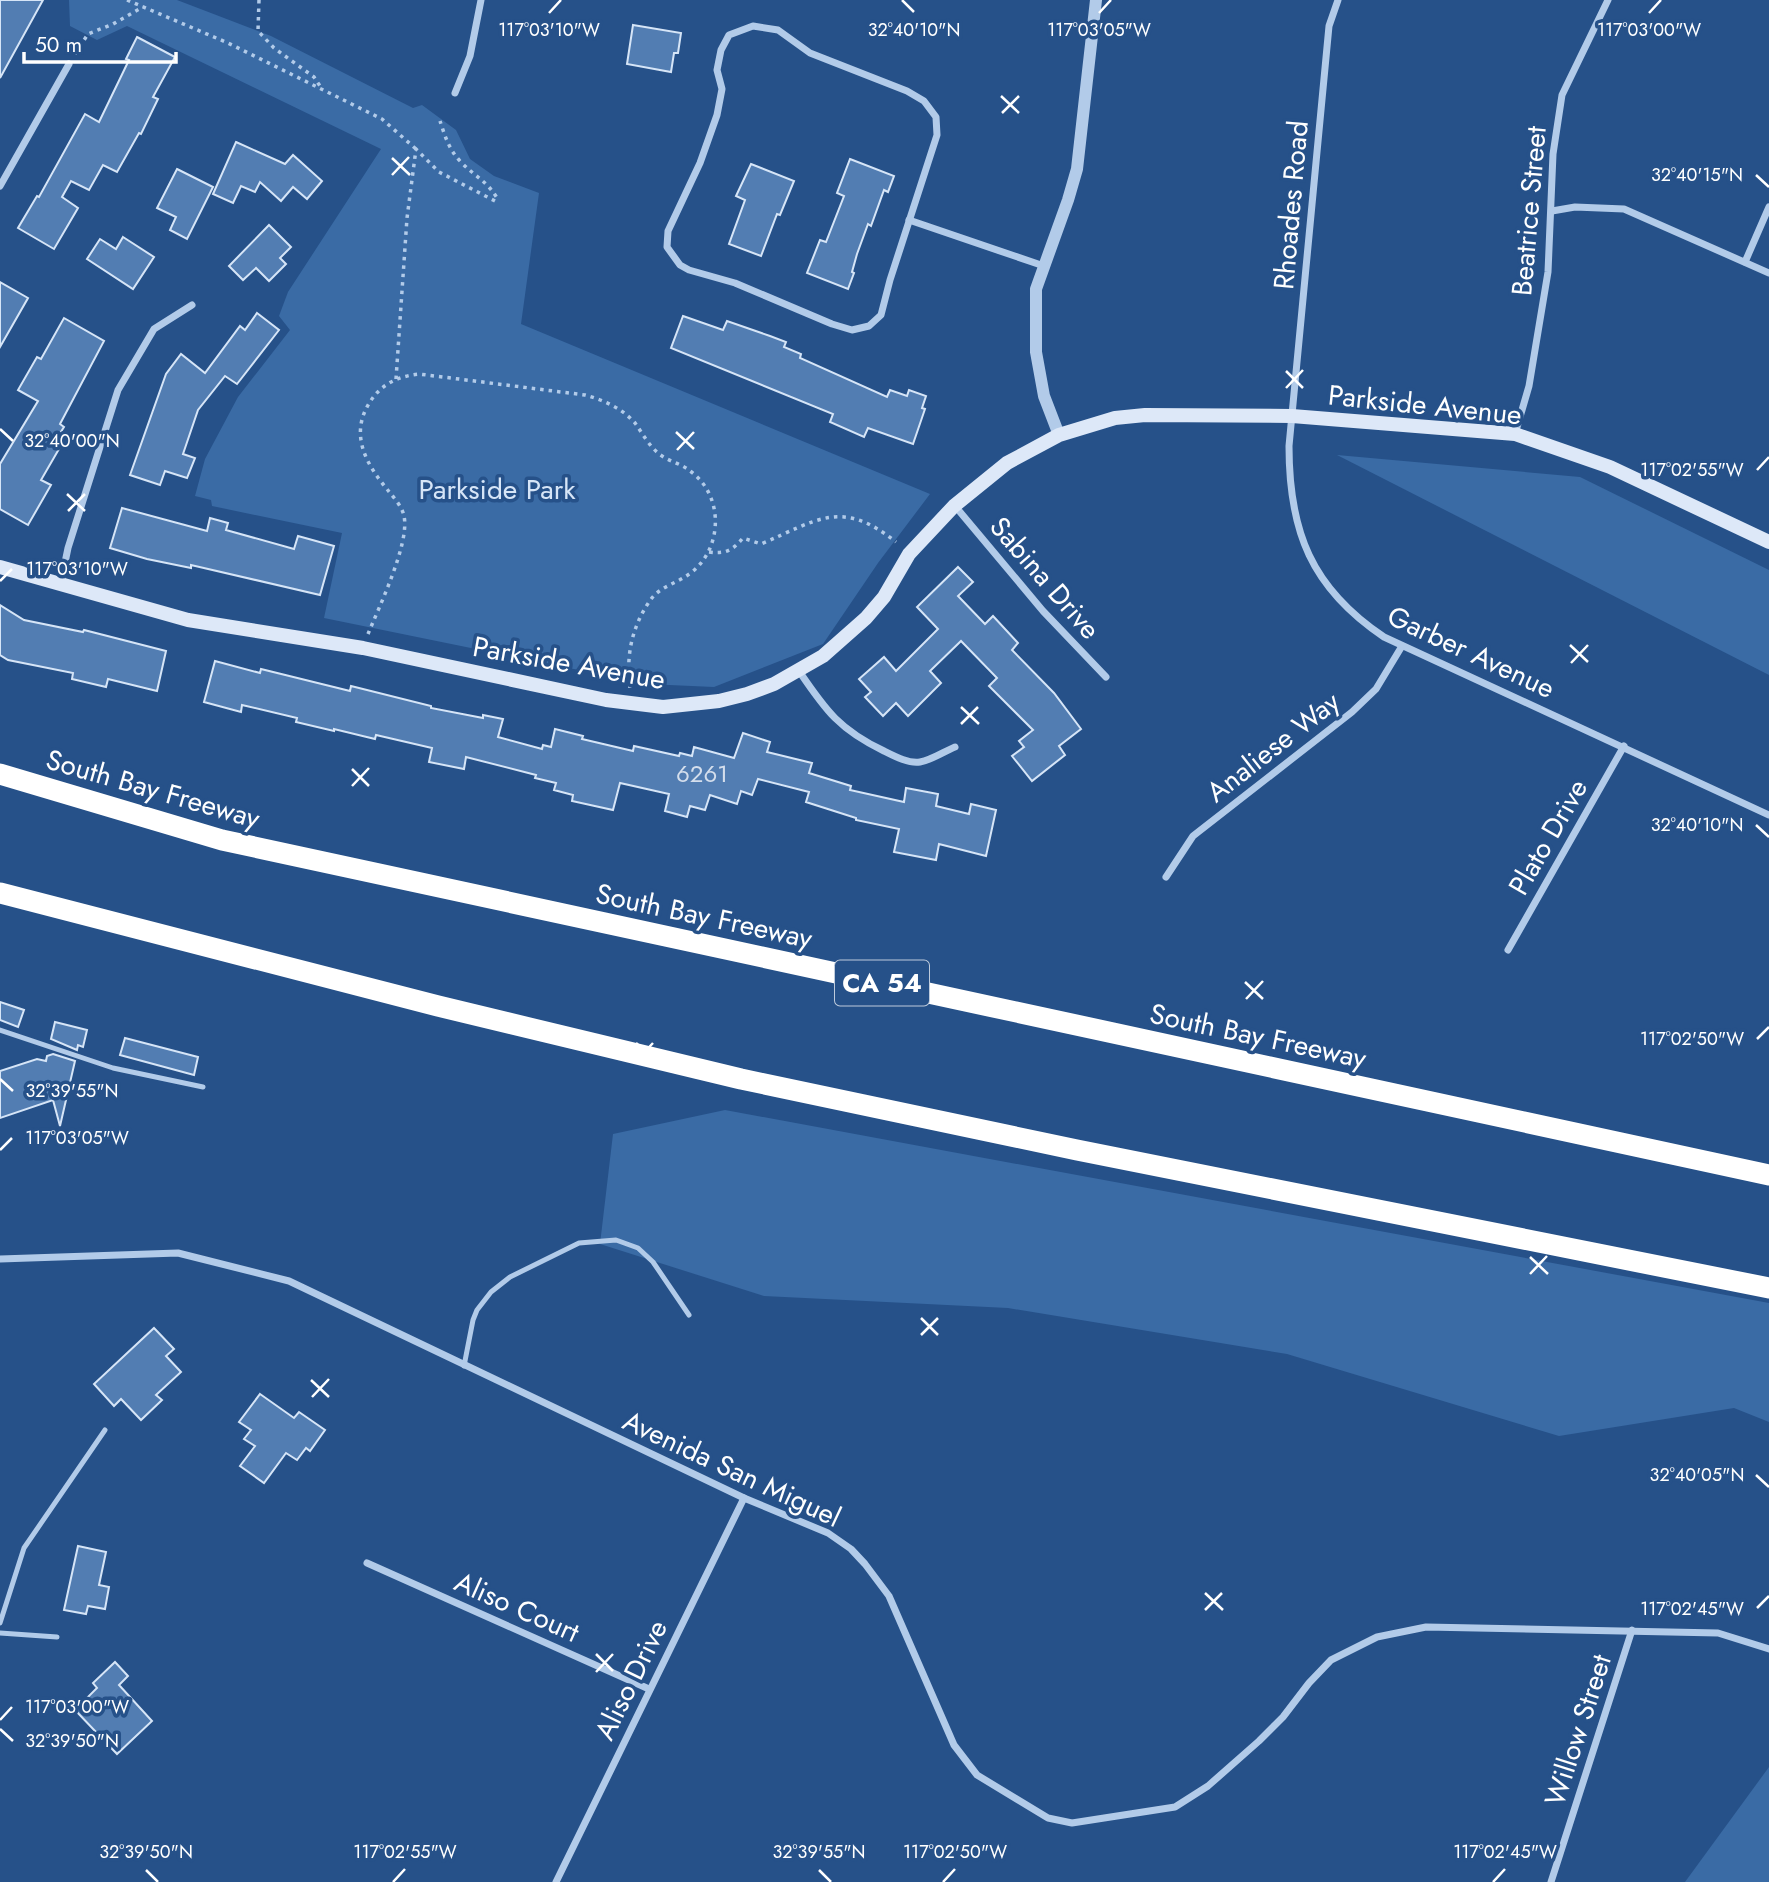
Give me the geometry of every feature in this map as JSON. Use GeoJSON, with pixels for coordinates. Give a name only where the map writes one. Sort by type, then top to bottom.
{"type":"FeatureCollection","features":[{"type":"Feature","properties":{"kind":"highway","name":"South Bay Freeway"},"geometry":{"type":"LineString","coordinates":[[0,774],[222,840],[1769,1175]]}},
{"type":"Feature","properties":{"kind":"highway"},"geometry":{"type":"LineString","coordinates":[[0,893],[438,1006],[741,1079],[1077,1150],[1769,1288]]}},
{"type":"Feature","properties":{"kind":"main road","name":"Parkside Avenue"},"geometry":{"type":"LineString","coordinates":[[0,567],[61,582],[188,620],[363,648],[632,704],[663,707],[719,701],[774,684],[799,671],[845,639],[866,618],[884,597],[909,554],[954,506],[1007,463],[1059,435],[1115,418],[1146,415],[1292,416],[1515,434],[1610,467],[1769,541]]}},
{"type":"Feature","properties":{"kind":"street"},"geometry":{"type":"LineString","coordinates":[[455,93],[470,56],[481,0]]}},
{"type":"Feature","properties":{"kind":"street"},"geometry":{"type":"LineString","coordinates":[[1059,435],[1044,396],[1036,352],[1036,289],[1077,169],[1096,0]]}},
{"type":"Feature","properties":{"kind":"street","name":"Rhoades Road"},"geometry":{"type":"LineString","coordinates":[[1292,416],[1329,26],[1338,0]]}},
{"type":"Feature","properties":{"kind":"street","name":"Beatrice Street"},"geometry":{"type":"LineString","coordinates":[[1515,434],[1529,386],[1548,272],[1553,154],[1562,95],[1608,0]]}},
{"type":"Feature","properties":{"kind":"street"},"geometry":{"type":"LineString","coordinates":[[753,26],[778,30],[810,53],[907,92],[931,108],[936,117],[937,135],[909,220],[881,315],[869,326],[852,330],[735,283],[680,265],[667,247],[668,231],[700,163],[717,115],[722,89],[717,70],[718,59],[729,35],[753,26]]}},
{"type":"Feature","properties":{"kind":"street"},"geometry":{"type":"LineString","coordinates":[[0,186],[69,64]]}},
{"type":"Feature","properties":{"kind":"street"},"geometry":{"type":"LineString","coordinates":[[1552,212],[1575,207],[1623,209],[1769,273]]}},
{"type":"Feature","properties":{"kind":"street"},"geometry":{"type":"LineString","coordinates":[[1745,262],[1769,207]]}},
{"type":"Feature","properties":{"kind":"street"},"geometry":{"type":"LineString","coordinates":[[909,220],[1044,266]]}},
{"type":"Feature","properties":{"kind":"street"},"geometry":{"type":"LineString","coordinates":[[61,582],[68,548],[118,390],[154,328],[192,305]]}},
{"type":"Feature","properties":{"kind":"street","name":"Garber Avenue"},"geometry":{"type":"LineString","coordinates":[[1292,416],[1289,446],[1291,499],[1296,521],[1312,563],[1337,598],[1367,626],[1402,646],[1769,815]]}},
{"type":"Feature","properties":{"kind":"street","name":"Sabina Drive"},"geometry":{"type":"LineString","coordinates":[[954,506],[1043,611],[1105,677]]}},
{"type":"Feature","properties":{"kind":"street","name":"Analiese Way"},"geometry":{"type":"LineString","coordinates":[[1166,877],[1193,836],[1352,712],[1376,689],[1402,646]]}},
{"type":"Feature","properties":{"kind":"street"},"geometry":{"type":"LineString","coordinates":[[799,671],[825,710],[861,740],[898,758],[919,762],[955,747]]}},
{"type":"Feature","properties":{"kind":"street","name":"Plato Drive"},"geometry":{"type":"LineString","coordinates":[[1508,950],[1624,746]]}},
{"type":"Feature","properties":{"kind":"street","name":"Avenida San Miguel"},"geometry":{"type":"LineString","coordinates":[[0,1259],[177,1253],[289,1281],[744,1498],[828,1533],[851,1549],[889,1596],[954,1745],[977,1775],[1048,1818],[1072,1823],[1175,1807],[1208,1786],[1259,1741],[1331,1660],[1377,1637],[1426,1627],[1632,1630],[1718,1633],[1769,1649]]}},
{"type":"Feature","properties":{"kind":"street","name":"Aliso Drive"},"geometry":{"type":"LineString","coordinates":[[556,1882],[744,1498]]}},
{"type":"Feature","properties":{"kind":"street","name":"Aliso Court"},"geometry":{"type":"LineString","coordinates":[[367,1563],[649,1689]]}},
{"type":"Feature","properties":{"kind":"street","name":"Willow Street"},"geometry":{"type":"LineString","coordinates":[[1551,1882],[1632,1630]]}},
{"type":"Feature","properties":{"kind":"lane"},"geometry":{"type":"LineString","coordinates":[[0,1030],[113,1068],[203,1087]]}},
{"type":"Feature","properties":{"kind":"lane"},"geometry":{"type":"LineString","coordinates":[[464,1366],[473,1320],[477,1310],[491,1293],[510,1277],[579,1243],[617,1240],[638,1248],[653,1262],[689,1315]]}},
{"type":"Feature","properties":{"kind":"lane"},"geometry":{"type":"LineString","coordinates":[[0,1623],[24,1548],[105,1430]]}},
{"type":"Feature","properties":{"kind":"lane"},"geometry":{"type":"LineString","coordinates":[[0,1633],[57,1637]]}},
{"type":"Feature","properties":{"kind":"path"},"geometry":{"type":"LineString","coordinates":[[259,0],[258,31],[274,48],[314,77],[323,91]]}},
{"type":"Feature","properties":{"kind":"path"},"geometry":{"type":"LineString","coordinates":[[130,1],[228,43],[382,119],[439,172],[495,201],[497,198],[485,180],[461,163],[449,147],[440,121]]}},
{"type":"Feature","properties":{"kind":"path"},"geometry":{"type":"LineString","coordinates":[[69,64],[88,34],[113,24],[143,6]]}},
{"type":"Feature","properties":{"kind":"path"},"geometry":{"type":"LineString","coordinates":[[396,379],[407,218],[416,149]]}},
{"type":"Feature","properties":{"kind":"path"},"geometry":{"type":"LineString","coordinates":[[363,648],[396,563],[405,531],[404,515],[399,504],[365,459],[360,436],[361,424],[369,402],[396,379],[419,374],[585,394],[602,400],[632,421],[653,449],[690,470],[707,489],[715,513],[716,525],[709,552],[691,573],[665,585],[649,601],[632,635],[627,664],[632,704]]}},
{"type":"Feature","properties":{"kind":"path"},"geometry":{"type":"LineString","coordinates":[[709,552],[723,554],[734,548],[743,538],[761,544],[830,515],[855,517],[892,539],[909,554]]}},
{"type":"Feature","properties":{"kind":"green space","name":"Parkside Park"},"geometry":{"type":"Polygon","coordinates":[[[69,0],[177,0],[271,36],[413,108],[422,105],[456,130],[470,159],[494,176],[539,193],[521,324],[930,494],[878,563],[823,644],[714,687],[647,684],[324,618],[342,533],[212,506],[211,500],[195,496],[205,459],[238,397],[290,330],[279,316],[288,292],[381,149],[127,26],[97,40],[70,26],[69,0]]]}},
{"type":"Feature","properties":{"kind":"green space"},"geometry":{"type":"Polygon","coordinates":[[[1337,455],[1580,477],[1769,570],[1769,675],[1337,455]]]}},
{"type":"Feature","properties":{"kind":"green space"},"geometry":{"type":"Polygon","coordinates":[[[725,1110],[1769,1303],[1769,1422],[1734,1408],[1559,1436],[1287,1354],[1008,1308],[764,1296],[600,1244],[613,1134],[725,1110]]]}},
{"type":"Feature","properties":{"kind":"green space"},"geometry":{"type":"Polygon","coordinates":[[[1769,1767],[1769,1882],[1685,1882],[1769,1767]]]}},
{"type":"Feature","properties":{"kind":"building"},"geometry":{"type":"Polygon","coordinates":[[[0,0],[43,0],[0,78],[0,0]]]}},
{"type":"Feature","properties":{"kind":"building"},"geometry":{"type":"Polygon","coordinates":[[[633,25],[681,33],[671,72],[627,64],[633,25]]]}},
{"type":"Feature","properties":{"kind":"building"},"geometry":{"type":"Polygon","coordinates":[[[137,37],[175,57],[153,97],[158,99],[141,134],[139,133],[117,172],[103,165],[89,190],[71,181],[62,197],[78,208],[54,249],[18,228],[37,196],[39,197],[85,114],[99,122],[137,37]]]}},
{"type":"Feature","properties":{"kind":"building"},"geometry":{"type":"Polygon","coordinates":[[[236,142],[285,164],[293,155],[322,181],[307,199],[293,187],[281,201],[260,182],[255,192],[241,186],[233,203],[213,194],[236,142]]]}},
{"type":"Feature","properties":{"kind":"building"},"geometry":{"type":"Polygon","coordinates":[[[850,159],[894,176],[888,192],[884,190],[871,226],[868,224],[848,289],[807,273],[820,240],[826,242],[844,196],[837,193],[850,159]]]}},
{"type":"Feature","properties":{"kind":"building"},"geometry":{"type":"Polygon","coordinates":[[[751,164],[794,181],[780,215],[777,214],[761,256],[729,244],[745,200],[736,196],[751,164]]]}},
{"type":"Feature","properties":{"kind":"building"},"geometry":{"type":"Polygon","coordinates":[[[177,169],[213,187],[187,239],[170,230],[176,217],[157,208],[177,169]]]}},
{"type":"Feature","properties":{"kind":"building"},"geometry":{"type":"Polygon","coordinates":[[[269,225],[291,247],[280,258],[286,264],[269,281],[256,268],[243,280],[229,266],[269,225]]]}},
{"type":"Feature","properties":{"kind":"building"},"geometry":{"type":"Polygon","coordinates":[[[123,237],[154,257],[133,289],[87,259],[100,239],[116,249],[123,237]]]}},
{"type":"Feature","properties":{"kind":"building"},"geometry":{"type":"Polygon","coordinates":[[[0,282],[28,298],[0,347],[0,282]]]}},
{"type":"Feature","properties":{"kind":"building"},"geometry":{"type":"Polygon","coordinates":[[[257,313],[279,330],[237,384],[225,376],[198,410],[183,454],[195,458],[187,478],[165,471],[160,485],[130,475],[166,374],[181,354],[205,373],[240,326],[245,330],[257,313]]]}},
{"type":"Feature","properties":{"kind":"building"},"geometry":{"type":"Polygon","coordinates":[[[683,316],[723,330],[727,321],[786,342],[784,347],[801,354],[800,358],[887,397],[890,390],[907,396],[909,390],[926,396],[922,408],[925,409],[913,444],[868,428],[864,437],[830,422],[833,414],[671,348],[683,316]]]}},
{"type":"Feature","properties":{"kind":"building"},"geometry":{"type":"Polygon","coordinates":[[[64,318],[104,341],[60,424],[64,427],[57,438],[63,442],[41,480],[51,485],[28,525],[0,509],[0,464],[38,401],[18,390],[37,357],[41,359],[64,318]]]}},
{"type":"Feature","properties":{"kind":"building"},"geometry":{"type":"Polygon","coordinates":[[[122,508],[207,531],[210,518],[228,523],[226,530],[294,549],[298,536],[334,546],[320,595],[191,565],[191,568],[147,559],[110,548],[122,508]]]}},
{"type":"Feature","properties":{"kind":"building"},"geometry":{"type":"Polygon","coordinates":[[[958,567],[973,582],[958,596],[985,624],[993,616],[1018,643],[1012,650],[1054,693],[1081,729],[1059,746],[1065,755],[1032,781],[1012,756],[1024,747],[1019,741],[1033,730],[989,686],[997,678],[961,641],[930,671],[941,683],[908,716],[896,703],[883,716],[865,697],[871,692],[859,679],[884,657],[896,671],[938,629],[917,607],[958,567]]]}},
{"type":"Feature","properties":{"kind":"building"},"geometry":{"type":"Polygon","coordinates":[[[0,605],[24,620],[83,632],[84,630],[166,651],[157,691],[108,679],[106,687],[72,679],[73,673],[8,660],[0,655],[0,605]]]}},
{"type":"Feature","properties":{"kind":"building"},"geometry":{"type":"Polygon","coordinates":[[[215,661],[260,673],[261,669],[350,691],[351,686],[431,708],[503,719],[498,737],[542,749],[543,745],[551,747],[555,729],[583,736],[582,739],[633,751],[634,746],[679,756],[680,753],[692,756],[694,747],[734,758],[743,733],[770,742],[767,752],[812,763],[809,773],[851,786],[850,790],[904,802],[906,788],[938,794],[936,806],[969,814],[971,804],[996,810],[986,856],[939,844],[936,860],[894,852],[899,829],[856,820],[806,802],[809,792],[758,779],[752,795],[741,791],[737,804],[710,795],[705,810],[690,806],[687,817],[665,811],[669,794],[620,783],[613,810],[572,801],[573,795],[554,790],[556,783],[535,778],[536,775],[466,757],[464,769],[429,762],[432,748],[376,735],[375,739],[334,731],[296,722],[297,718],[242,705],[241,712],[204,702],[215,661]]]}},
{"type":"Feature","properties":{"kind":"building"},"geometry":{"type":"Polygon","coordinates":[[[0,1002],[24,1010],[18,1027],[0,1020],[0,1002]]]}},
{"type":"Feature","properties":{"kind":"building"},"geometry":{"type":"Polygon","coordinates":[[[55,1022],[87,1030],[83,1047],[78,1045],[77,1050],[51,1039],[55,1022]]]}},
{"type":"Feature","properties":{"kind":"building"},"geometry":{"type":"Polygon","coordinates":[[[125,1038],[198,1057],[194,1075],[120,1055],[125,1038]]]}},
{"type":"Feature","properties":{"kind":"building"},"geometry":{"type":"Polygon","coordinates":[[[53,1054],[75,1061],[60,1126],[53,1100],[0,1118],[0,1071],[37,1059],[46,1061],[47,1056],[53,1054]]]}},
{"type":"Feature","properties":{"kind":"building"},"geometry":{"type":"Polygon","coordinates":[[[154,1328],[174,1349],[166,1356],[181,1372],[156,1395],[162,1400],[141,1420],[121,1399],[114,1406],[94,1384],[154,1328]]]}},
{"type":"Feature","properties":{"kind":"building"},"geometry":{"type":"Polygon","coordinates":[[[260,1394],[294,1418],[299,1412],[325,1430],[310,1451],[306,1448],[297,1460],[286,1453],[264,1483],[240,1466],[255,1446],[244,1439],[251,1430],[239,1422],[260,1394]]]}},
{"type":"Feature","properties":{"kind":"building"},"geometry":{"type":"Polygon","coordinates":[[[78,1546],[106,1552],[99,1585],[109,1587],[105,1609],[88,1606],[86,1614],[64,1610],[78,1546]]]}},
{"type":"Feature","properties":{"kind":"building"},"geometry":{"type":"Polygon","coordinates":[[[115,1662],[128,1676],[119,1685],[152,1721],[117,1754],[75,1710],[97,1688],[93,1683],[115,1662]]]}}]}
